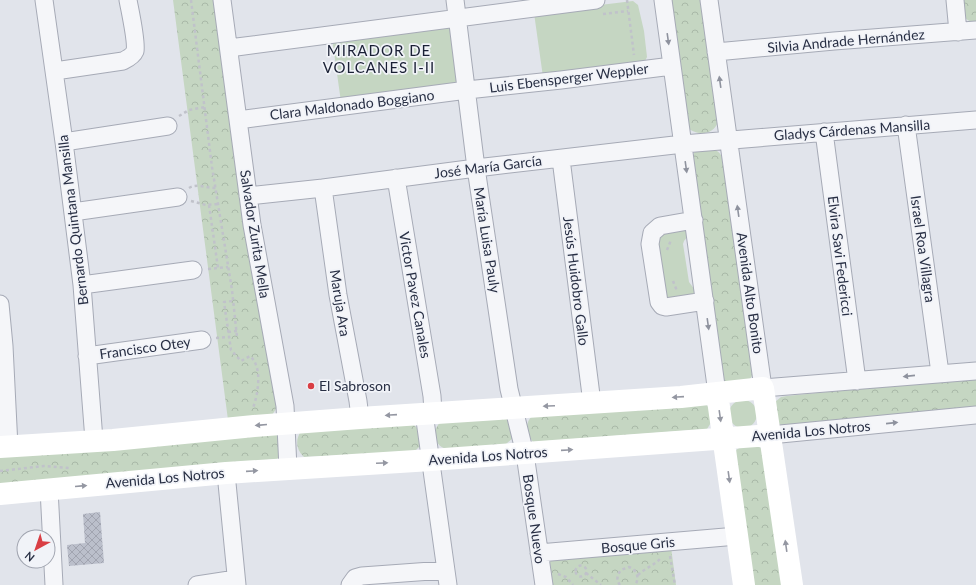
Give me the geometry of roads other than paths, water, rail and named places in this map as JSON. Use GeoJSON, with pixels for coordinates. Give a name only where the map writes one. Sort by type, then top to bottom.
{"type":"FeatureCollection","features":[{"type":"Feature","properties":{"kind":"street","name":"Bernardo Quintana Mansilla"},"geometry":{"type":"LineString","coordinates":[[44,0],[55,71],[82,285],[94,440]]}},
{"type":"Feature","properties":{"kind":"street"},"geometry":{"type":"LineString","coordinates":[[55,71],[123,61],[132,55],[135,51],[128,0]]}},
{"type":"Feature","properties":{"kind":"street","name":"Salvador Zurita Mella"},"geometry":{"type":"LineString","coordinates":[[222,0],[248,196],[285,406],[288,468]]}},
{"type":"Feature","properties":{"kind":"street","name":"María Luisa Pauly"},"geometry":{"type":"LineString","coordinates":[[455,0],[476,168],[509,389],[525,454]]}},
{"type":"Feature","properties":{"kind":"street"},"geometry":{"type":"LineString","coordinates":[[229,48],[596,0]]}},
{"type":"Feature","properties":{"kind":"street"},"geometry":{"type":"LineString","coordinates":[[663,0],[744,585]]}},
{"type":"Feature","properties":{"kind":"street","name":"Avenida Alto Bonito"},"geometry":{"type":"LineString","coordinates":[[709,0],[792,585]]}},
{"type":"Feature","properties":{"kind":"street"},"geometry":{"type":"LineString","coordinates":[[955,0],[958,32]]}},
{"type":"Feature","properties":{"kind":"street","name":"Silvia Andrade Hernández"},"geometry":{"type":"LineString","coordinates":[[716,52],[976,30]]}},
{"type":"Feature","properties":{"kind":"street","name":"Luis Ebensperger Weppler"},"geometry":{"type":"LineString","coordinates":[[467,90],[672,66]]}},
{"type":"Feature","properties":{"kind":"street","name":"Clara Maldonado Boggiano"},"geometry":{"type":"LineString","coordinates":[[238,120],[467,90]]}},
{"type":"Feature","properties":{"kind":"street","name":"Gladys Cárdenas Mansilla"},"geometry":{"type":"LineString","coordinates":[[728,140],[976,120]]}},
{"type":"Feature","properties":{"kind":"street","name":"Israel Roa Villagra"},"geometry":{"type":"LineString","coordinates":[[906,125],[940,373]]}},
{"type":"Feature","properties":{"kind":"street"},"geometry":{"type":"LineString","coordinates":[[64,142],[168,126]]}},
{"type":"Feature","properties":{"kind":"street","name":"Elvira Savi Federicci"},"geometry":{"type":"LineString","coordinates":[[824,132],[857,381]]}},
{"type":"Feature","properties":{"kind":"street","name":"José María García"},"geometry":{"type":"LineString","coordinates":[[248,196],[323,188],[476,168],[728,140]]}},
{"type":"Feature","properties":{"kind":"street","name":"Jesús Huidobro Gallo"},"geometry":{"type":"LineString","coordinates":[[561,159],[592,403]]}},
{"type":"Feature","properties":{"kind":"street","name":"Victor Pavez Canales"},"geometry":{"type":"LineString","coordinates":[[396,178],[432,396],[429,413],[431,460],[447,578]]}},
{"type":"Feature","properties":{"kind":"street","name":"Maruja Ara"},"geometry":{"type":"LineString","coordinates":[[323,188],[338,295],[360,418]]}},
{"type":"Feature","properties":{"kind":"street"},"geometry":{"type":"LineString","coordinates":[[73,212],[178,197]]}},
{"type":"Feature","properties":{"kind":"street"},"geometry":{"type":"LineString","coordinates":[[694,220],[660,226],[652,233],[650,244],[659,302],[662,306],[666,307],[705,301]]}},
{"type":"Feature","properties":{"kind":"street"},"geometry":{"type":"LineString","coordinates":[[82,285],[199,270]]}},
{"type":"Feature","properties":{"kind":"street"},"geometry":{"type":"LineString","coordinates":[[0,304],[4,346],[4,447],[133,438],[286,423],[592,403],[976,371]]}},
{"type":"Feature","properties":{"kind":"street","name":"Francisco Otey"},"geometry":{"type":"LineString","coordinates":[[87,356],[202,340]]}},
{"type":"Feature","properties":{"kind":"street","name":"Avenida Los Notros"},"geometry":{"type":"LineString","coordinates":[[0,494],[288,468],[525,454],[723,439],[976,415]]}},
{"type":"Feature","properties":{"kind":"street","name":"Bosque Nuevo"},"geometry":{"type":"LineString","coordinates":[[525,454],[544,585]]}},
{"type":"Feature","properties":{"kind":"street"},"geometry":{"type":"LineString","coordinates":[[198,585],[237,582],[226,473]]}},
{"type":"Feature","properties":{"kind":"street"},"geometry":{"type":"LineString","coordinates":[[49,489],[54,585]]}},
{"type":"Feature","properties":{"kind":"street","name":"Bosque Gris"},"geometry":{"type":"LineString","coordinates":[[539,553],[666,548],[737,536]]}},
{"type":"Feature","properties":{"kind":"street"},"geometry":{"type":"LineString","coordinates":[[350,585],[355,578],[362,576],[447,578]]}},
{"type":"Feature","properties":{"kind":"place","name":"El Sabroson"},"geometry":{"type":"Point","coordinates":[311,386]}},
{"type":"Feature","properties":{"kind":"district","name":"MIRADOR DE VOLCANES I-II"},"geometry":{"type":"Point","coordinates":[379,60]}}]}
